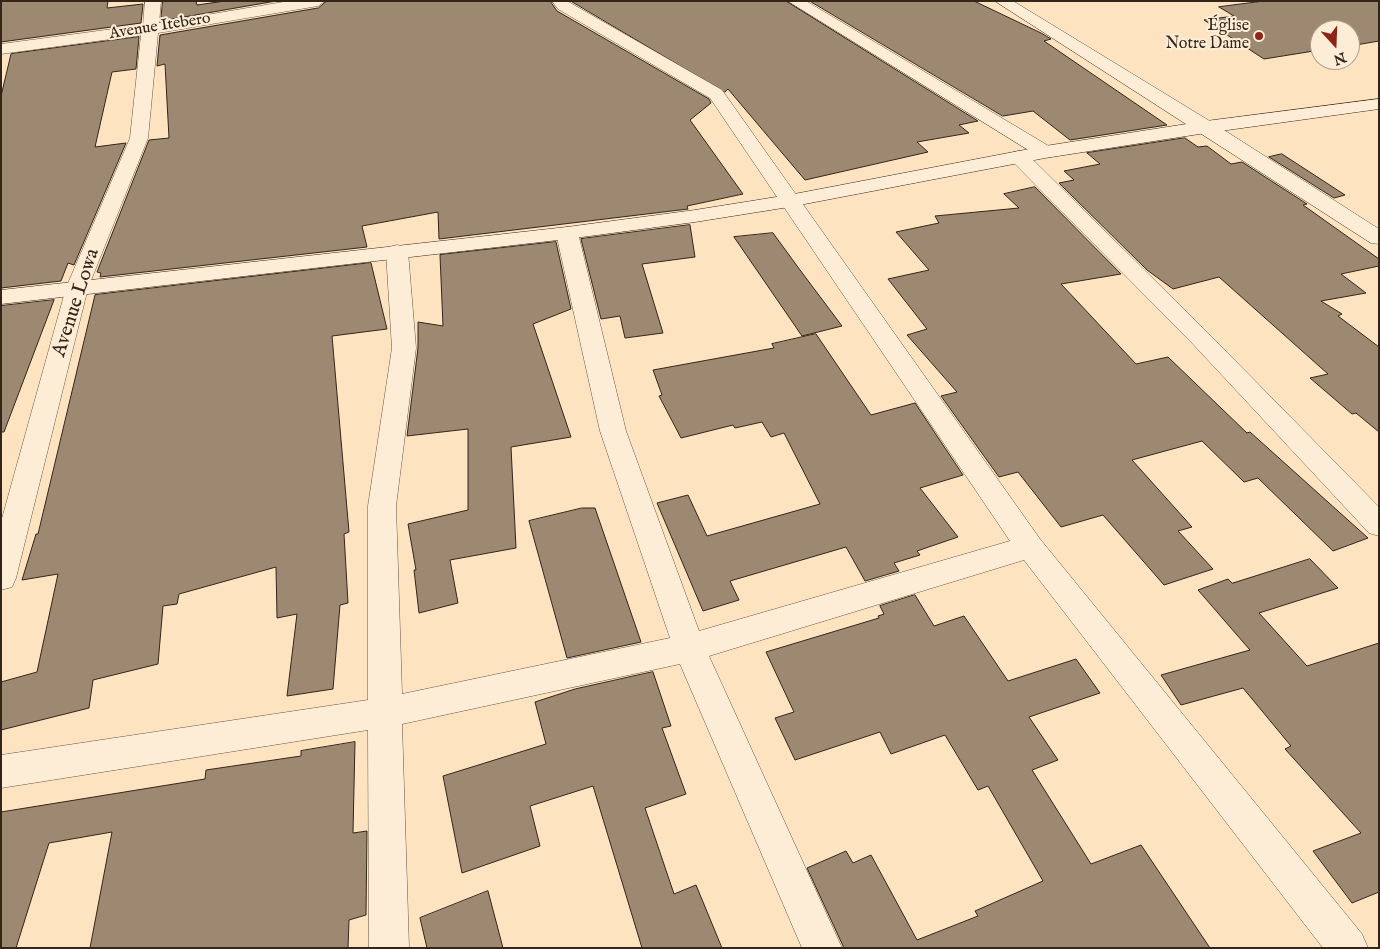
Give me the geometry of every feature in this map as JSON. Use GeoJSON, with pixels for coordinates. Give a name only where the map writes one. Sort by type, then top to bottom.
{"type":"FeatureCollection","features":[{"type":"Feature","properties":{"kind":"street","name":"Avenue Lowa"},"geometry":{"type":"LineString","coordinates":[[1,578],[77,288],[138,142],[153,1]]}},
{"type":"Feature","properties":{"kind":"street","name":"Avenue Itebero"},"geometry":{"type":"LineString","coordinates":[[1,49],[151,29],[318,1]]}},
{"type":"Feature","properties":{"kind":"street"},"geometry":{"type":"LineString","coordinates":[[559,1],[563,6],[716,94],[1030,547],[1348,948]]}},
{"type":"Feature","properties":{"kind":"street"},"geometry":{"type":"LineString","coordinates":[[795,1],[1045,152]]}},
{"type":"Feature","properties":{"kind":"street"},"geometry":{"type":"LineString","coordinates":[[1002,1],[1206,127],[1379,238]]}},
{"type":"Feature","properties":{"kind":"street"},"geometry":{"type":"LineString","coordinates":[[1,297],[566,233],[789,201],[1019,156],[1206,127],[1379,104]]}},
{"type":"Feature","properties":{"kind":"street"},"geometry":{"type":"LineString","coordinates":[[1019,156],[1200,338],[1379,525]]}},
{"type":"Feature","properties":{"kind":"street"},"geometry":{"type":"LineString","coordinates":[[566,233],[613,431],[689,648],[822,948]]}},
{"type":"Feature","properties":{"kind":"street"},"geometry":{"type":"LineString","coordinates":[[389,948],[383,492],[404,348],[397,252]]}},
{"type":"Feature","properties":{"kind":"street"},"geometry":{"type":"LineString","coordinates":[[1,772],[386,712],[689,648],[1030,547]]}},
{"type":"Feature","properties":{"kind":"building"},"geometry":{"type":"Polygon","coordinates":[[[1,1],[108,1],[107,8],[143,4],[141,23],[1,42],[1,1]]]}},
{"type":"Feature","properties":{"kind":"building"},"geometry":{"type":"Polygon","coordinates":[[[163,1],[196,1],[197,5],[225,1],[276,1],[161,21],[163,1]]]}},
{"type":"Feature","properties":{"kind":"building"},"geometry":{"type":"Polygon","coordinates":[[[327,1],[550,1],[557,11],[709,99],[711,103],[690,120],[743,194],[687,206],[688,209],[439,239],[438,212],[362,226],[367,247],[100,277],[101,273],[97,272],[149,140],[169,138],[165,64],[157,66],[160,35],[318,8],[327,1]]]}},
{"type":"Feature","properties":{"kind":"building"},"geometry":{"type":"Polygon","coordinates":[[[571,1],[786,1],[978,121],[959,125],[969,133],[917,142],[928,152],[805,180],[728,89],[725,92],[571,1]]]}},
{"type":"Feature","properties":{"kind":"building"},"geometry":{"type":"Polygon","coordinates":[[[810,1],[974,1],[1051,39],[1044,41],[1167,125],[1070,140],[1033,111],[1003,116],[810,1]]]}},
{"type":"Feature","properties":{"kind":"building"},"geometry":{"type":"Polygon","coordinates":[[[1264,1],[1379,1],[1379,41],[1360,44],[1360,20],[1310,20],[1310,52],[1264,59],[1204,20],[1234,16],[1219,7],[1264,1]]]}},
{"type":"Feature","properties":{"kind":"building"},"geometry":{"type":"Polygon","coordinates":[[[139,37],[136,69],[112,72],[95,147],[126,143],[74,265],[68,263],[61,281],[1,288],[1,96],[11,54],[139,37]]]}},
{"type":"Feature","properties":{"kind":"building"},"geometry":{"type":"Polygon","coordinates":[[[1185,138],[1198,147],[1207,146],[1231,164],[1242,162],[1307,204],[1303,205],[1379,259],[1379,266],[1341,274],[1366,293],[1321,301],[1342,314],[1338,316],[1379,347],[1379,432],[1356,413],[1352,414],[1310,378],[1328,374],[1219,277],[1173,289],[1147,270],[1059,183],[1074,180],[1064,171],[1100,164],[1087,153],[1185,138]]]}},
{"type":"Feature","properties":{"kind":"building"},"geometry":{"type":"Polygon","coordinates":[[[1282,154],[1345,195],[1334,198],[1269,157],[1282,154]]]}},
{"type":"Feature","properties":{"kind":"building"},"geometry":{"type":"Polygon","coordinates":[[[1035,187],[1121,274],[1061,284],[1136,364],[1168,357],[1247,433],[1250,432],[1368,538],[1333,551],[1258,478],[1244,482],[1202,441],[1132,460],[1192,527],[1178,531],[1213,569],[1164,585],[1103,515],[1061,527],[1018,472],[999,477],[941,396],[957,392],[907,335],[927,329],[888,279],[929,270],[896,232],[939,223],[935,216],[1019,208],[1004,194],[1035,187]]]}},
{"type":"Feature","properties":{"kind":"building"},"geometry":{"type":"Polygon","coordinates":[[[690,225],[695,257],[642,264],[663,333],[625,338],[620,316],[601,319],[581,239],[690,225]]]}},
{"type":"Feature","properties":{"kind":"building"},"geometry":{"type":"Polygon","coordinates":[[[773,233],[842,326],[802,336],[734,237],[773,233]]]}},
{"type":"Feature","properties":{"kind":"building"},"geometry":{"type":"Polygon","coordinates":[[[556,242],[571,309],[533,324],[571,437],[511,447],[516,548],[450,560],[458,603],[419,613],[414,570],[416,570],[408,524],[468,510],[468,429],[407,436],[418,348],[418,322],[443,326],[440,255],[556,242]]]}},
{"type":"Feature","properties":{"kind":"building"},"geometry":{"type":"Polygon","coordinates":[[[371,263],[387,329],[332,336],[349,532],[344,534],[348,603],[340,605],[333,689],[287,696],[297,614],[277,618],[276,567],[179,594],[177,604],[163,606],[158,664],[93,680],[89,708],[1,730],[1,682],[37,672],[58,574],[22,580],[36,534],[38,534],[95,295],[371,263]]]}},
{"type":"Feature","properties":{"kind":"building"},"geometry":{"type":"Polygon","coordinates":[[[54,300],[4,432],[1,432],[1,306],[54,300]]]}},
{"type":"Feature","properties":{"kind":"building"},"geometry":{"type":"Polygon","coordinates":[[[816,334],[871,415],[915,403],[963,475],[920,488],[958,537],[917,551],[920,555],[894,563],[899,571],[865,581],[846,547],[730,581],[739,600],[703,611],[657,503],[688,495],[707,536],[820,504],[784,433],[771,437],[762,422],[735,428],[733,425],[681,438],[659,396],[662,395],[653,370],[774,348],[772,344],[816,334]]]}},
{"type":"Feature","properties":{"kind":"building"},"geometry":{"type":"Polygon","coordinates":[[[582,508],[595,508],[641,642],[567,658],[529,521],[582,508]]]}},
{"type":"Feature","properties":{"kind":"building"},"geometry":{"type":"Polygon","coordinates":[[[1310,559],[1338,588],[1259,613],[1307,666],[1379,643],[1379,892],[1352,903],[1313,851],[1361,833],[1285,749],[1291,746],[1243,688],[1181,705],[1161,675],[1250,650],[1198,590],[1228,579],[1232,583],[1310,559]]]}},
{"type":"Feature","properties":{"kind":"building"},"geometry":{"type":"Polygon","coordinates":[[[915,595],[934,626],[964,616],[1008,681],[1076,659],[1100,693],[1029,717],[1058,760],[1032,770],[1091,864],[1141,845],[1210,948],[844,948],[807,868],[846,851],[853,863],[871,855],[917,940],[978,916],[975,911],[1043,881],[988,786],[978,790],[945,735],[891,754],[880,732],[795,760],[775,718],[794,712],[766,652],[879,618],[878,616],[884,614],[880,606],[915,595]]]}},
{"type":"Feature","properties":{"kind":"building"},"geometry":{"type":"Polygon","coordinates":[[[653,672],[671,726],[662,728],[686,794],[645,808],[674,894],[696,885],[722,948],[642,948],[593,786],[530,806],[540,846],[462,873],[443,776],[546,744],[535,702],[575,689],[653,672]]]}},
{"type":"Feature","properties":{"kind":"building"},"geometry":{"type":"Polygon","coordinates":[[[355,742],[353,833],[367,831],[366,915],[349,920],[348,948],[90,948],[112,832],[49,843],[16,948],[1,948],[1,812],[205,779],[206,770],[301,756],[301,751],[355,742]]]}},
{"type":"Feature","properties":{"kind":"building"},"geometry":{"type":"Polygon","coordinates":[[[488,891],[503,948],[427,948],[420,918],[488,891]]]}},
{"type":"Feature","properties":{"kind":"place","name":"Église Notre Dame"},"geometry":{"type":"Point","coordinates":[1259,36]}}]}
